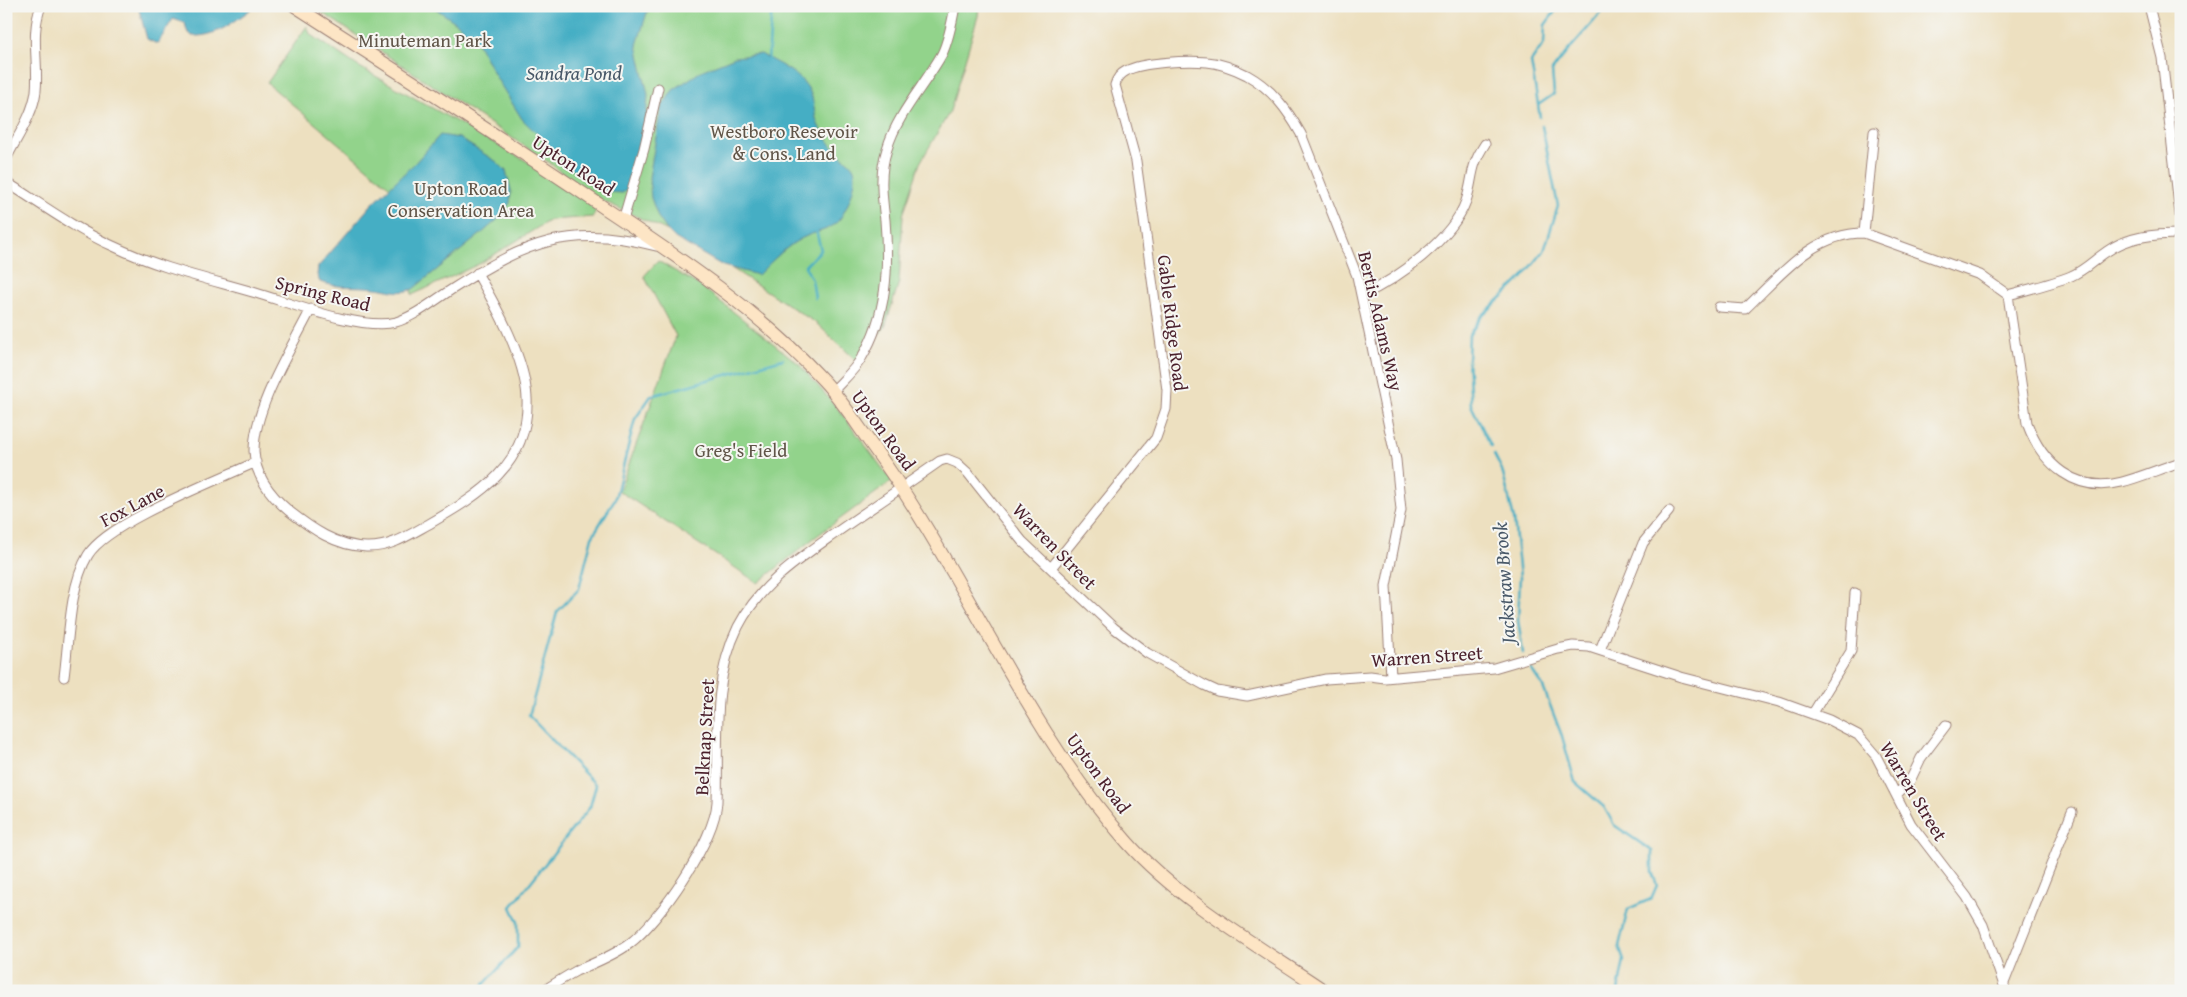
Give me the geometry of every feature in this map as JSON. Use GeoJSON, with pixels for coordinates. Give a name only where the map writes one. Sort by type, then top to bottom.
{"type":"FeatureCollection","features":[{"type":"Feature","properties":{"kind":"main road","name":"Upton Road"},"geometry":{"type":"LineString","coordinates":[[295,6],[623,220],[752,314],[789,346],[833,391],[902,487],[1052,742],[1129,844],[1161,874],[1204,909],[1324,991]]}},
{"type":"Feature","properties":{"kind":"street"},"geometry":{"type":"LineString","coordinates":[[6,159],[31,112],[36,93],[37,73],[34,22],[40,6]]}},
{"type":"Feature","properties":{"kind":"street"},"geometry":{"type":"LineString","coordinates":[[833,391],[862,358],[874,335],[882,309],[886,251],[881,191],[886,151],[898,123],[943,52],[949,36],[955,6]]}},
{"type":"Feature","properties":{"kind":"street"},"geometry":{"type":"LineString","coordinates":[[2150,6],[2162,58],[2181,223]]}},
{"type":"Feature","properties":{"kind":"street","name":"Bertis Adams Way"},"geometry":{"type":"LineString","coordinates":[[1118,77],[1128,70],[1144,66],[1207,62],[1228,67],[1248,76],[1266,88],[1290,114],[1301,134],[1350,254],[1362,296],[1396,460],[1401,510],[1386,586],[1391,677]]}},
{"type":"Feature","properties":{"kind":"street","name":"Gable Ridge Road"},"geometry":{"type":"LineString","coordinates":[[1052,568],[1156,438],[1166,409],[1167,390],[1136,161],[1115,86],[1118,77]]}},
{"type":"Feature","properties":{"kind":"street"},"geometry":{"type":"LineString","coordinates":[[623,220],[644,149],[658,88]]}},
{"type":"Feature","properties":{"kind":"street"},"geometry":{"type":"LineString","coordinates":[[1864,233],[1874,132]]}},
{"type":"Feature","properties":{"kind":"street"},"geometry":{"type":"LineString","coordinates":[[1362,296],[1381,287],[1411,264],[1455,222],[1466,200],[1474,164],[1486,144]]}},
{"type":"Feature","properties":{"kind":"street","name":"Spring Road"},"geometry":{"type":"LineString","coordinates":[[6,182],[94,237],[130,254],[167,268],[311,309],[356,321],[376,324],[395,322],[413,314],[478,273],[532,245],[571,236],[610,236],[665,249]]}},
{"type":"Feature","properties":{"kind":"street"},"geometry":{"type":"LineString","coordinates":[[1719,306],[1745,309],[1813,247],[1840,235],[1864,233],[1980,275],[2008,295],[2027,423],[2034,443],[2046,460],[2060,472],[2075,479],[2104,484],[2121,482],[2181,462]]}},
{"type":"Feature","properties":{"kind":"street"},"geometry":{"type":"LineString","coordinates":[[2008,295],[2071,276],[2089,267],[2107,251],[2124,243],[2150,234],[2181,234]]}},
{"type":"Feature","properties":{"kind":"street"},"geometry":{"type":"LineString","coordinates":[[311,309],[260,415],[255,434],[258,472],[268,490],[281,504],[296,517],[329,539],[367,548],[387,546],[405,538],[473,498],[489,486],[513,456],[521,438],[527,399],[525,380],[519,361],[478,273]]}},
{"type":"Feature","properties":{"kind":"street","name":"Warren Street"},"geometry":{"type":"LineString","coordinates":[[902,487],[940,461],[947,459],[957,463],[968,473],[1022,541],[1131,642],[1217,690],[1247,696],[1326,679],[1391,677],[1494,668],[1573,646],[1600,650],[1681,677],[1813,713],[1858,735],[1869,745],[1897,794],[1911,824],[1980,918],[2005,987]]}},
{"type":"Feature","properties":{"kind":"street","name":"Fox Lane"},"geometry":{"type":"LineString","coordinates":[[64,677],[80,572],[89,554],[102,539],[135,519],[256,462]]}},
{"type":"Feature","properties":{"kind":"street","name":"Belknap Street"},"geometry":{"type":"LineString","coordinates":[[544,991],[574,972],[617,952],[639,935],[656,916],[709,836],[717,804],[718,711],[725,665],[738,627],[756,600],[778,576],[800,558],[902,487]]}},
{"type":"Feature","properties":{"kind":"street"},"geometry":{"type":"LineString","coordinates":[[1600,650],[1637,555],[1654,528],[1669,511]]}},
{"type":"Feature","properties":{"kind":"street"},"geometry":{"type":"LineString","coordinates":[[1813,713],[1851,651],[1855,593]]}},
{"type":"Feature","properties":{"kind":"street"},"geometry":{"type":"LineString","coordinates":[[1897,794],[1910,780],[1921,758],[1946,725]]}},
{"type":"Feature","properties":{"kind":"street"},"geometry":{"type":"LineString","coordinates":[[2005,987],[2072,812]]}},
{"type":"Feature","properties":{"kind":"green space","name":"Westboro Resevoir & Cons. Land"},"geometry":{"type":"Polygon","coordinates":[[[312,6],[979,6],[978,16],[950,111],[920,163],[903,215],[899,282],[885,327],[857,361],[816,323],[728,266],[668,231],[582,191],[550,163],[312,6]]]}},
{"type":"Feature","properties":{"kind":"green space","name":"Upton Road Conservation Area"},"geometry":{"type":"Polygon","coordinates":[[[307,26],[310,34],[356,65],[599,202],[593,217],[550,220],[479,264],[412,295],[391,188],[267,83],[307,26]]]}},
{"type":"Feature","properties":{"kind":"green space","name":"Greg's Field"},"geometry":{"type":"Polygon","coordinates":[[[658,261],[702,287],[798,363],[839,410],[892,481],[814,538],[758,583],[619,491],[676,336],[644,276],[658,261]]]}},
{"type":"Feature","properties":{"kind":"water"},"geometry":{"type":"Polygon","coordinates":[[[138,6],[251,6],[250,10],[230,25],[216,32],[201,36],[192,36],[187,31],[185,23],[173,19],[158,43],[155,43],[147,39],[138,6]]]}},
{"type":"Feature","properties":{"kind":"water","name":"Sandra Pond"},"geometry":{"type":"Polygon","coordinates":[[[432,6],[649,6],[637,45],[648,95],[646,118],[632,182],[623,193],[606,192],[598,189],[573,170],[522,119],[477,42],[458,24],[432,6]]]}},
{"type":"Feature","properties":{"kind":"water"},"geometry":{"type":"Polygon","coordinates":[[[761,54],[791,71],[804,82],[812,97],[819,126],[841,156],[853,167],[855,179],[846,209],[836,223],[802,238],[782,252],[758,275],[723,266],[675,238],[658,217],[651,198],[649,178],[661,108],[673,90],[703,70],[735,57],[761,54]]]}},
{"type":"Feature","properties":{"kind":"water"},"geometry":{"type":"Polygon","coordinates":[[[440,135],[459,138],[497,162],[506,171],[511,190],[510,203],[497,220],[413,289],[408,291],[398,292],[320,282],[317,275],[318,267],[372,204],[414,164],[440,135]]]}},
{"type":"Feature","properties":{"kind":"waterway"},"geometry":{"type":"LineString","coordinates":[[768,60],[772,6]]}},
{"type":"Feature","properties":{"kind":"waterway","name":"Jackstraw Brook"},"geometry":{"type":"LineString","coordinates":[[1540,117],[1531,62],[1544,43],[1545,25],[1559,6]]}},
{"type":"Feature","properties":{"kind":"waterway"},"geometry":{"type":"LineString","coordinates":[[1538,105],[1554,94],[1552,71],[1606,6]]}},
{"type":"Feature","properties":{"kind":"waterway","name":"Jackstraw Brook"},"geometry":{"type":"LineString","coordinates":[[1491,446],[1471,405],[1468,360],[1469,335],[1481,317],[1523,277],[1544,251],[1558,206],[1542,126]]}},
{"type":"Feature","properties":{"kind":"waterway"},"geometry":{"type":"LineString","coordinates":[[815,298],[812,280],[805,266],[821,250],[816,230]]}},
{"type":"Feature","properties":{"kind":"waterway"},"geometry":{"type":"LineString","coordinates":[[478,991],[518,947],[518,922],[511,907],[590,807],[596,785],[529,716],[557,612],[579,589],[592,537],[615,499],[635,419],[651,396],[783,359]]}},
{"type":"Feature","properties":{"kind":"waterway","name":"Jackstraw Brook"},"geometry":{"type":"LineString","coordinates":[[1494,454],[1502,470],[1514,519],[1520,577],[1518,620],[1523,653]]}},
{"type":"Feature","properties":{"kind":"waterway","name":"Jackstraw Brook"},"geometry":{"type":"LineString","coordinates":[[1529,666],[1543,687],[1562,736],[1575,782],[1604,807],[1614,825],[1652,851],[1652,872],[1657,885],[1651,899],[1628,909],[1619,946],[1624,960],[1618,991]]}},
{"type":"Feature","properties":{"kind":"park label","name":"Minuteman Park"},"geometry":{"type":"Point","coordinates":[425,40]}}]}
